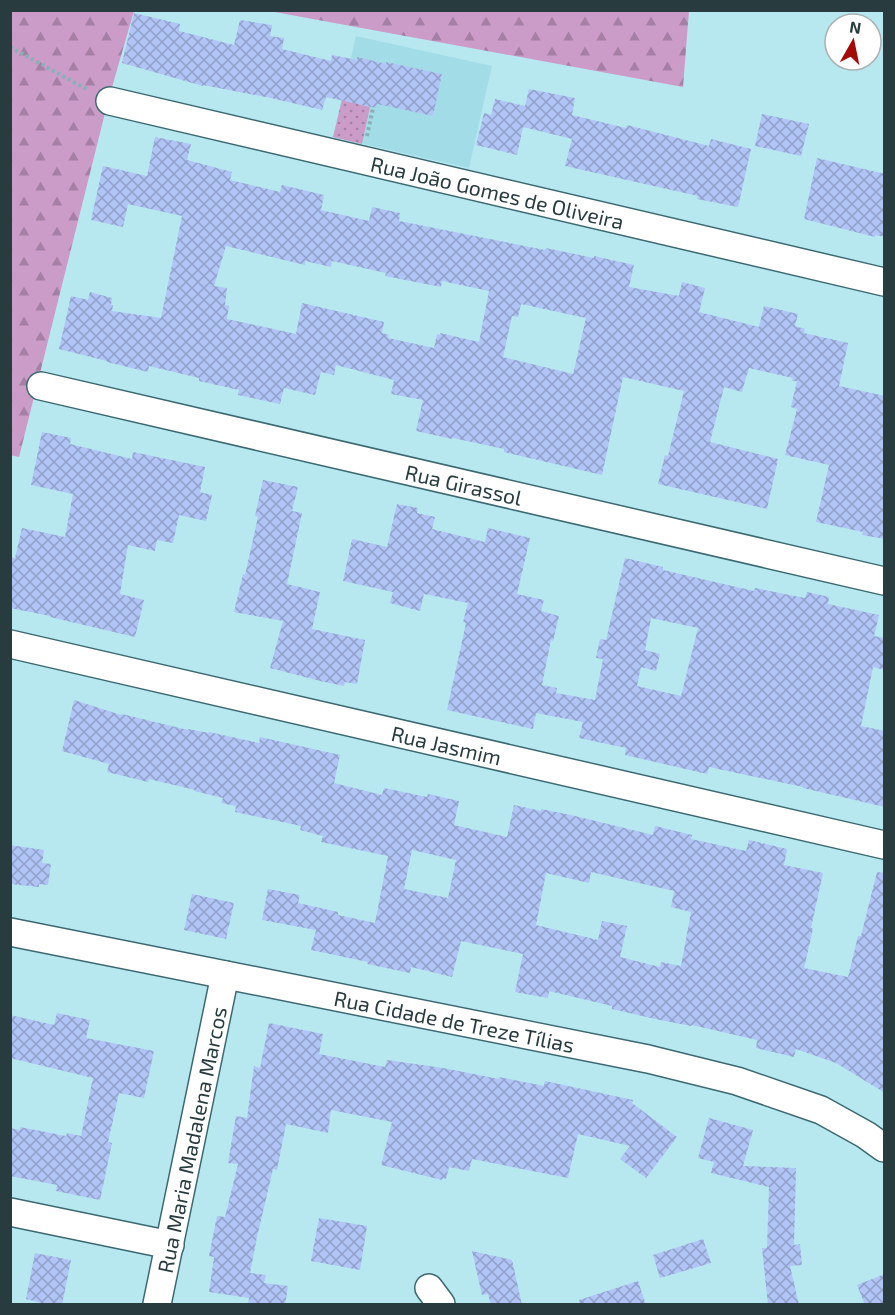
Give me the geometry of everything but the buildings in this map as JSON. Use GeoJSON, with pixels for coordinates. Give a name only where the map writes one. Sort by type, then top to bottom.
{"type":"FeatureCollection","features":[{"type":"Feature","properties":{"kind":"street","name":"Rua João Gomes de Oliveira"},"geometry":{"type":"LineString","coordinates":[[110,101],[885,282]]}},
{"type":"Feature","properties":{"kind":"street","name":"Rua Girassol"},"geometry":{"type":"LineString","coordinates":[[41,386],[885,581]]}},
{"type":"Feature","properties":{"kind":"street","name":"Rua Jasmim"},"geometry":{"type":"LineString","coordinates":[[10,644],[885,845]]}},
{"type":"Feature","properties":{"kind":"street","name":"Rua Cidade de Treze Tílias"},"geometry":{"type":"LineString","coordinates":[[10,932],[648,1059],[737,1081],[821,1110],[885,1148]]}},
{"type":"Feature","properties":{"kind":"street","name":"Rua Maria Madalena Marcos"},"geometry":{"type":"LineString","coordinates":[[157,1305],[225,975]]}},
{"type":"Feature","properties":{"kind":"street"},"geometry":{"type":"LineString","coordinates":[[10,1212],[170,1245]]}},
{"type":"Feature","properties":{"kind":"path"},"geometry":{"type":"LineString","coordinates":[[10,47],[110,101]]}},
{"type":"Feature","properties":{"kind":"shaded area"},"geometry":{"type":"Polygon","coordinates":[[[356,36],[492,66],[469,168],[333,137],[356,36]]]}},
{"type":"Feature","properties":{"kind":"green space"},"geometry":{"type":"Polygon","coordinates":[[[10,11],[134,11],[108,101],[19,457],[10,455],[10,11]]]}},
{"type":"Feature","properties":{"kind":"green space"},"geometry":{"type":"Polygon","coordinates":[[[269,11],[689,11],[683,87],[269,11]]]}},
{"type":"Feature","properties":{"kind":"green space"},"geometry":{"type":"Polygon","coordinates":[[[342,100],[370,107],[362,144],[333,137],[342,100]]]}}]}
